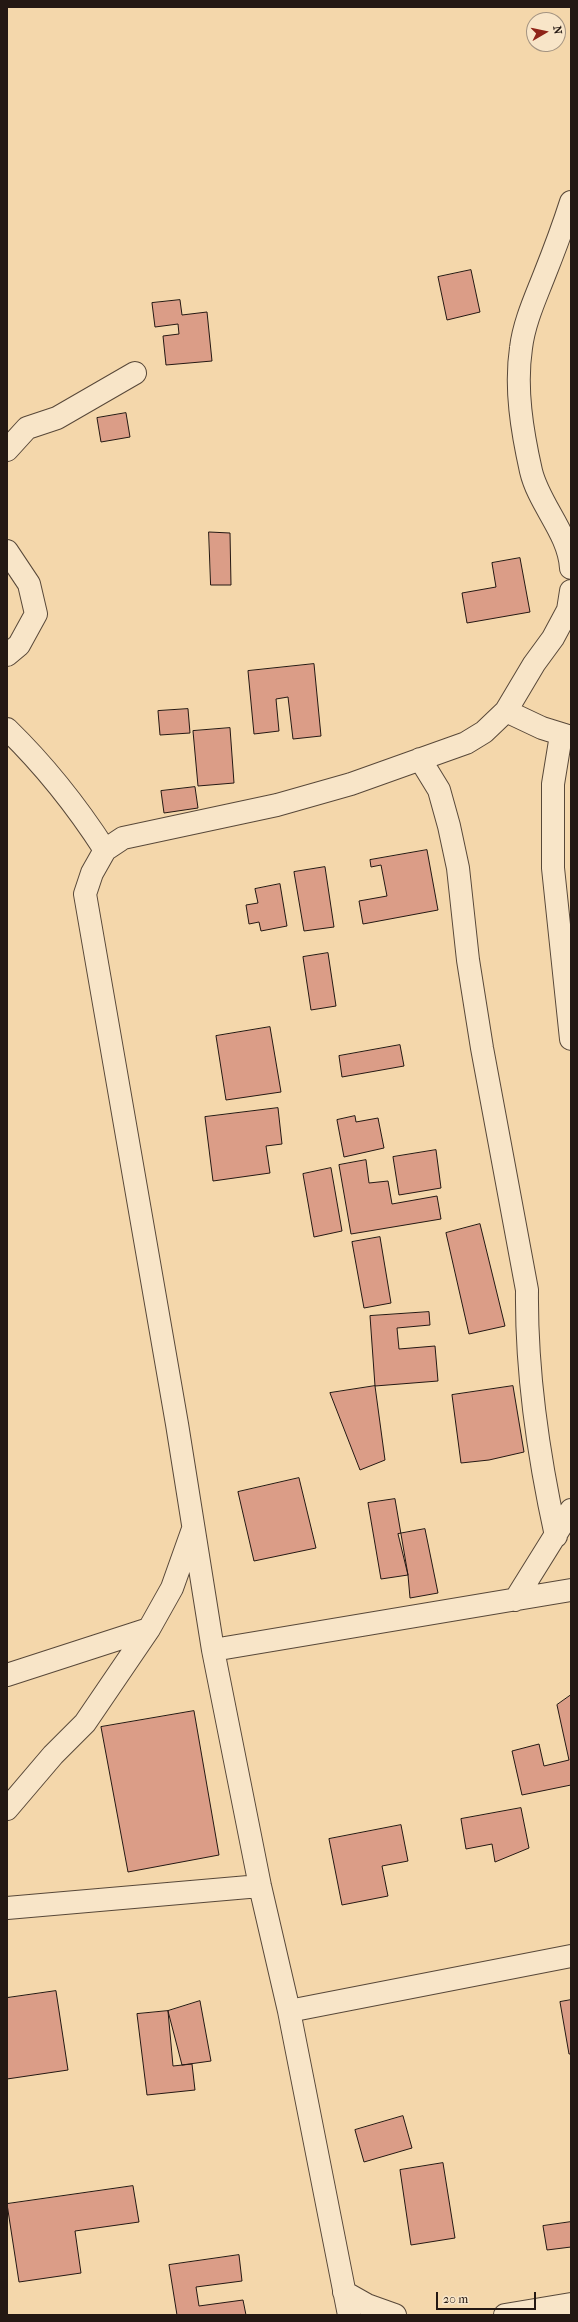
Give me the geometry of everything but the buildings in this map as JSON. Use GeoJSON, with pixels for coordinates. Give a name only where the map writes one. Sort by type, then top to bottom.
{"type":"FeatureCollection","features":[{"type":"Feature","properties":{"kind":"street"},"geometry":{"type":"LineString","coordinates":[[571,202],[531,310],[521,347],[519,391],[523,429],[532,472],[542,499],[562,538],[570,558],[571,568]]}},
{"type":"Feature","properties":{"kind":"street"},"geometry":{"type":"LineString","coordinates":[[7,450],[27,428],[57,418],[135,373]]}},
{"type":"Feature","properties":{"kind":"street"},"geometry":{"type":"LineString","coordinates":[[7,551],[29,584],[36,614],[19,645],[7,655]]}},
{"type":"Feature","properties":{"kind":"street"},"geometry":{"type":"LineString","coordinates":[[349,2315],[289,2011],[260,1886],[213,1650],[194,1528],[85,894],[92,873],[105,850],[123,838],[277,805],[351,784],[466,743],[484,732],[506,711],[534,664],[553,638],[568,610],[571,591]]}},
{"type":"Feature","properties":{"kind":"street"},"geometry":{"type":"LineString","coordinates":[[506,711],[566,736],[553,784],[553,868],[571,1038]]}},
{"type":"Feature","properties":{"kind":"street"},"geometry":{"type":"LineString","coordinates":[[7,729],[35,757],[77,806],[105,850]]}},
{"type":"Feature","properties":{"kind":"street"},"geometry":{"type":"LineString","coordinates":[[420,759],[439,790],[458,868],[468,960],[482,1048],[527,1290],[526,1330],[536,1430],[544,1480],[556,1536]]}},
{"type":"Feature","properties":{"kind":"street"},"geometry":{"type":"LineString","coordinates":[[515,1600],[571,1510]]}},
{"type":"Feature","properties":{"kind":"street"},"geometry":{"type":"LineString","coordinates":[[7,1809],[53,1755],[85,1723],[150,1629],[172,1588],[194,1528]]}},
{"type":"Feature","properties":{"kind":"street"},"geometry":{"type":"LineString","coordinates":[[213,1650],[571,1590]]}},
{"type":"Feature","properties":{"kind":"street"},"geometry":{"type":"LineString","coordinates":[[7,1675],[150,1629]]}},
{"type":"Feature","properties":{"kind":"street"},"geometry":{"type":"LineString","coordinates":[[7,1908],[260,1886]]}},
{"type":"Feature","properties":{"kind":"street"},"geometry":{"type":"LineString","coordinates":[[289,2011],[571,1956]]}},
{"type":"Feature","properties":{"kind":"street"},"geometry":{"type":"LineString","coordinates":[[344,2292],[368,2305],[395,2315]]}},
{"type":"Feature","properties":{"kind":"street"},"geometry":{"type":"LineString","coordinates":[[505,2315],[571,2304]]}}]}
